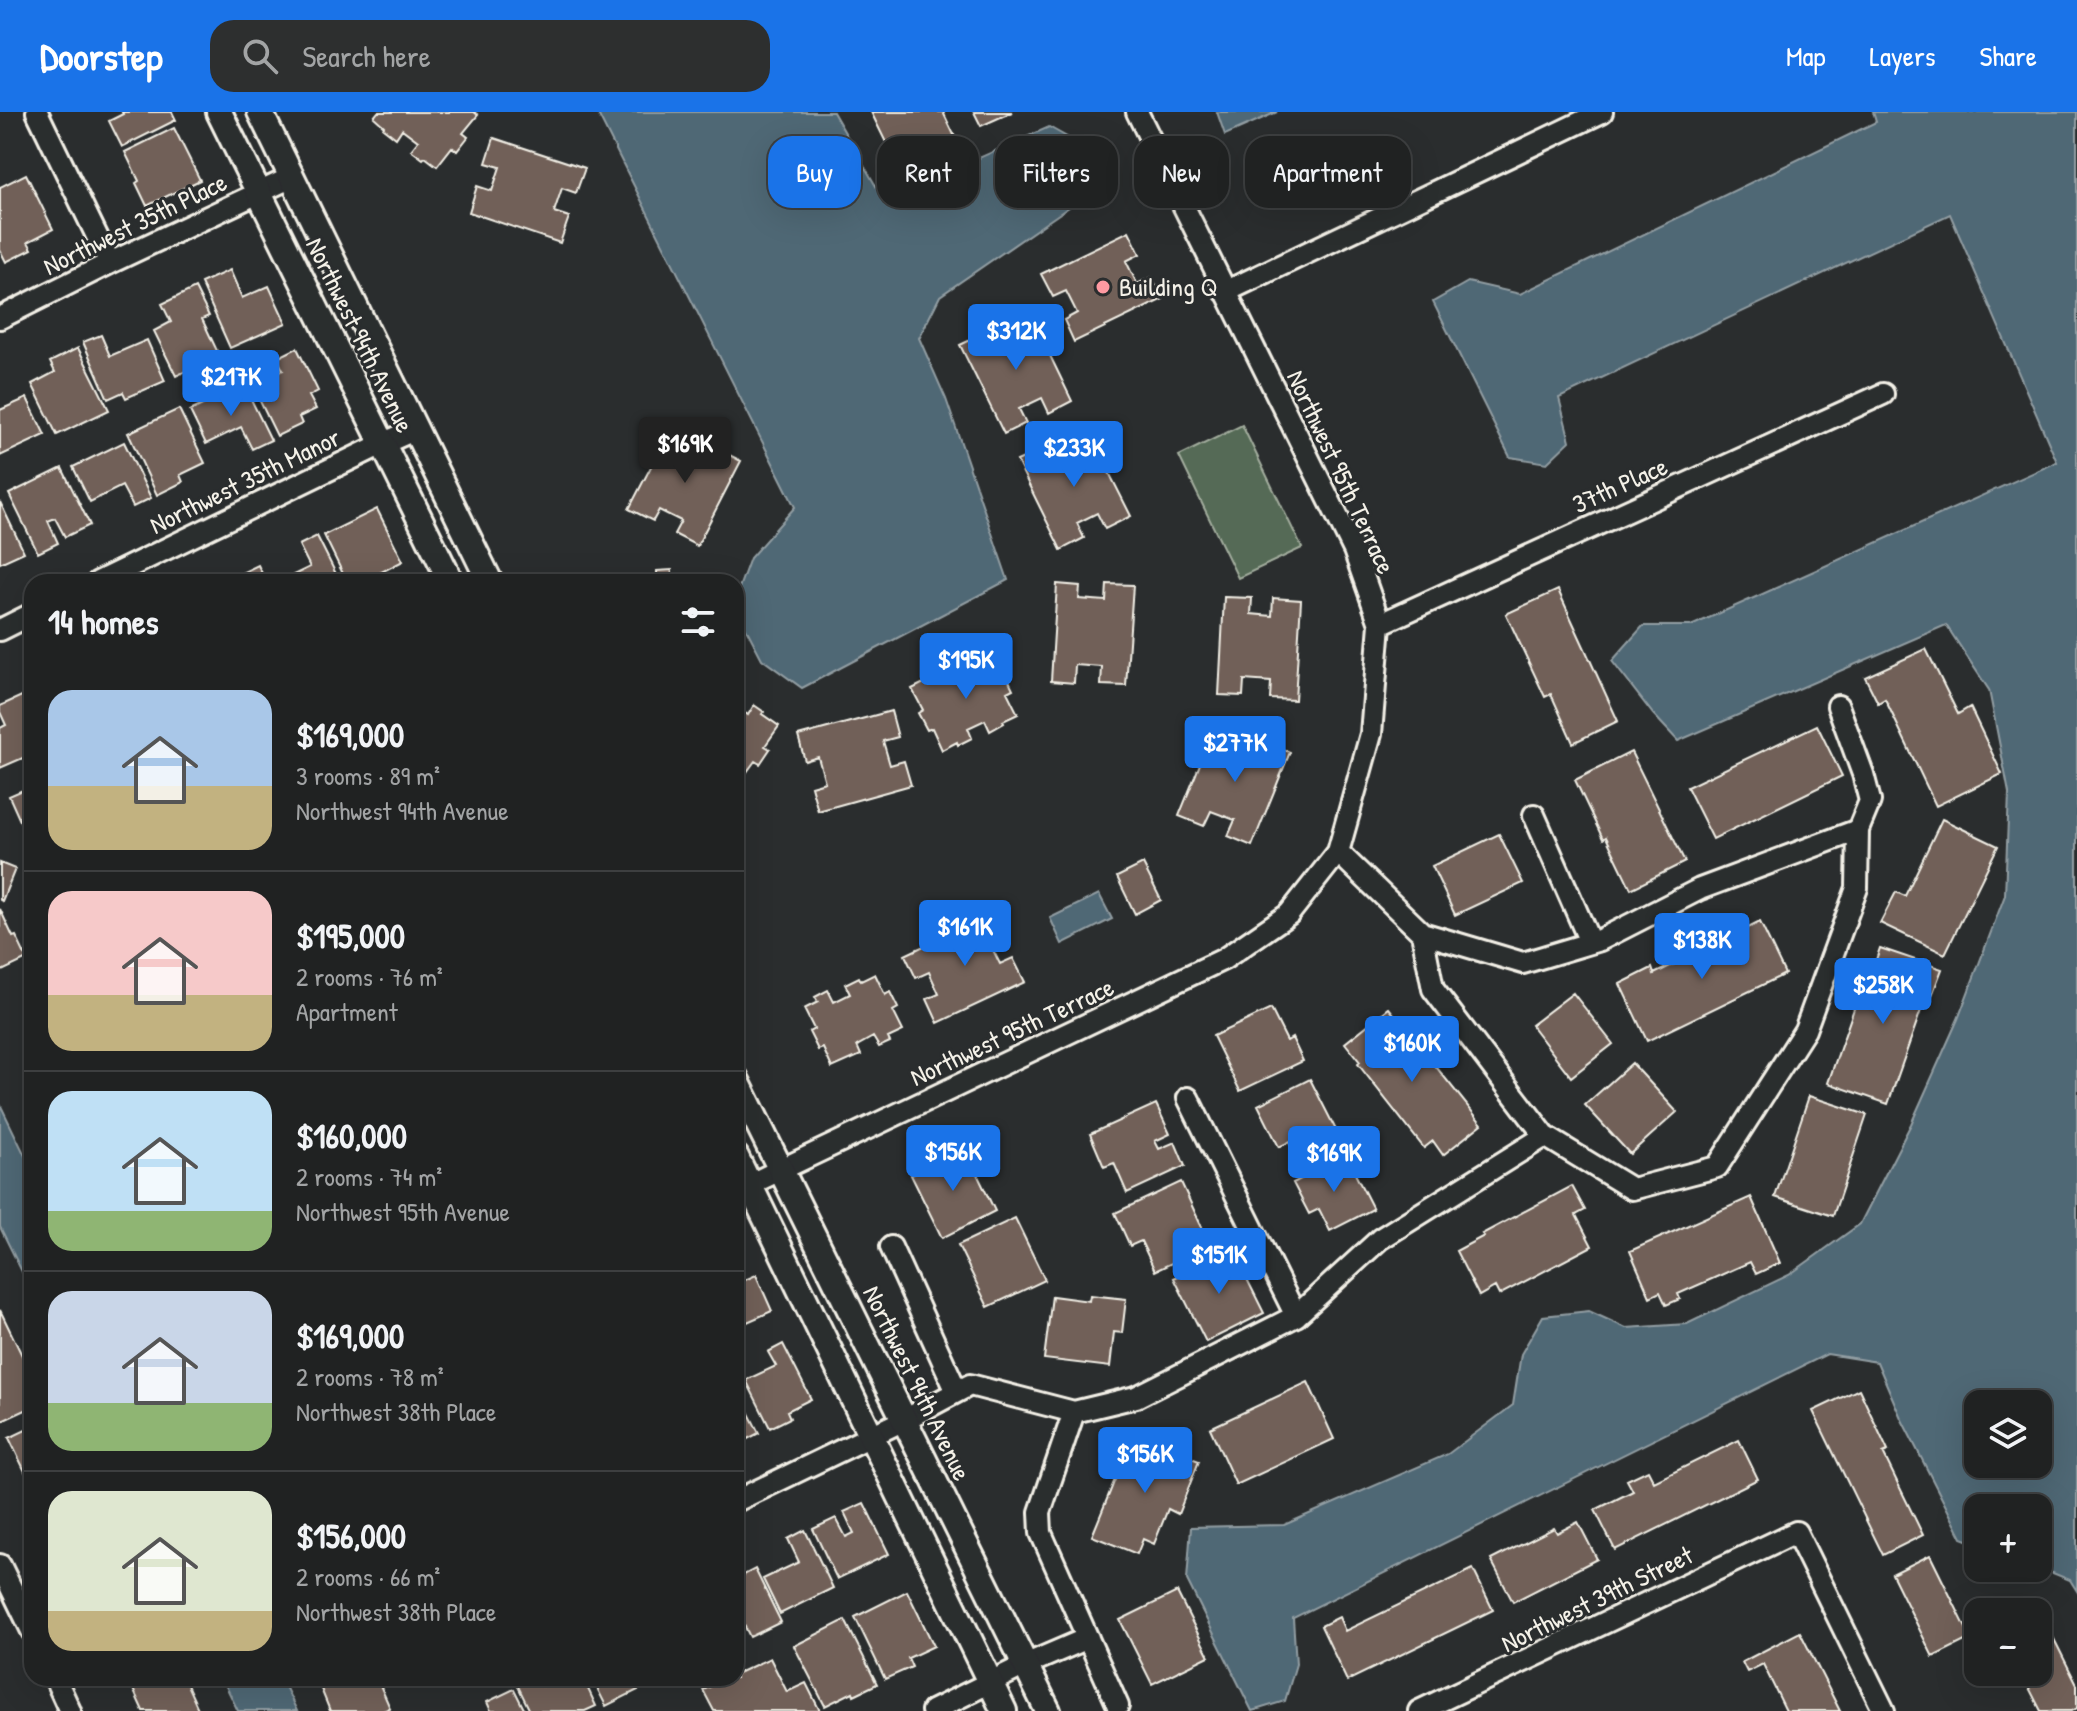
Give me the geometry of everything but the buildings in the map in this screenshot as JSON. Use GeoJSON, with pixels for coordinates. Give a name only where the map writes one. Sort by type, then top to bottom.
{"type":"FeatureCollection","features":[{"type":"Feature","properties":{"kind":"street"},"geometry":{"type":"LineString","coordinates":[[37,112],[110,263]]}},
{"type":"Feature","properties":{"kind":"street","name":"Northwest 94th Avenue"},"geometry":{"type":"LineString","coordinates":[[219,112],[447,574]]}},
{"type":"Feature","properties":{"kind":"street","name":"Northwest 94th Avenue"},"geometry":{"type":"LineString","coordinates":[[260,112],[486,574]]}},
{"type":"Feature","properties":{"kind":"street","name":"Northwest 95th Terrace"},"geometry":{"type":"LineString","coordinates":[[744,1187],[1224,959],[1289,914],[1338,852],[1371,734],[1380,624],[1354,550],[1137,112]]}},
{"type":"Feature","properties":{"kind":"street"},"geometry":{"type":"LineString","coordinates":[[1225,292],[1602,112]]}},
{"type":"Feature","properties":{"kind":"street","name":"Northwest 35th Place"},"geometry":{"type":"LineString","coordinates":[[0,318],[292,177]]}},
{"type":"Feature","properties":{"kind":"street","name":"37th Place"},"geometry":{"type":"LineString","coordinates":[[1380,624],[1883,394]]}},
{"type":"Feature","properties":{"kind":"street","name":"Northwest 35th Manor"},"geometry":{"type":"LineString","coordinates":[[114,574],[416,429]]}},
{"type":"Feature","properties":{"kind":"street"},"geometry":{"type":"LineString","coordinates":[[0,630],[24,618]]}},
{"type":"Feature","properties":{"kind":"street"},"geometry":{"type":"LineString","coordinates":[[1422,933],[1433,989],[1545,1136],[1632,1189],[1717,1167],[1805,1030],[1857,888],[1858,830],[1870,801],[1838,706]]}},
{"type":"Feature","properties":{"kind":"street"},"geometry":{"type":"LineString","coordinates":[[1534,815],[1590,942]]}},
{"type":"Feature","properties":{"kind":"street"},"geometry":{"type":"LineString","coordinates":[[1338,852],[1422,933],[1523,963],[1600,940],[1700,889],[1858,830]]}},
{"type":"Feature","properties":{"kind":"street","name":"Northwest 94th Avenue"},"geometry":{"type":"LineString","coordinates":[[744,1096],[1048,1711]]}},
{"type":"Feature","properties":{"kind":"street"},"geometry":{"type":"LineString","coordinates":[[1188,1098],[1296,1316]]}},
{"type":"Feature","properties":{"kind":"street"},"geometry":{"type":"LineString","coordinates":[[744,1497],[970,1385],[1074,1412],[1136,1397],[1296,1316],[1380,1239],[1545,1136]]}},
{"type":"Feature","properties":{"kind":"street"},"geometry":{"type":"LineString","coordinates":[[744,1189],[870,1435],[1004,1711]]}},
{"type":"Feature","properties":{"kind":"street"},"geometry":{"type":"LineString","coordinates":[[891,1247],[957,1392]]}},
{"type":"Feature","properties":{"kind":"street"},"geometry":{"type":"LineString","coordinates":[[1074,1412],[1040,1512],[1041,1533],[1118,1706]]}},
{"type":"Feature","properties":{"kind":"street","name":"Northwest 39th Street"},"geometry":{"type":"LineString","coordinates":[[1419,1711],[1796,1532],[1884,1711]]}},
{"type":"Feature","properties":{"kind":"street"},"geometry":{"type":"LineString","coordinates":[[0,1565],[24,1614]]}},
{"type":"Feature","properties":{"kind":"street"},"geometry":{"type":"LineString","coordinates":[[932,1711],[1088,1638]]}},
{"type":"Feature","properties":{"kind":"street"},"geometry":{"type":"LineString","coordinates":[[59,1686],[70,1711]]}},
{"type":"Feature","properties":{"kind":"street"},"geometry":{"type":"LineString","coordinates":[[1463,1692],[1472,1711]]}},
{"type":"Feature","properties":{"kind":"green space"},"geometry":{"type":"Polygon","coordinates":[[[1242,425],[1302,548],[1238,578],[1179,456],[1242,425]]]}},
{"type":"Feature","properties":{"kind":"water"},"geometry":{"type":"Polygon","coordinates":[[[597,112],[833,112],[847,136],[768,136],[768,208],[861,208],[861,160],[877,188],[877,208],[979,208],[979,158],[995,151],[995,208],[1068,208],[940,296],[919,338],[946,399],[1008,580],[802,688],[762,659],[744,624],[744,574],[750,558],[795,507],[597,112]]]}},
{"type":"Feature","properties":{"kind":"water"},"geometry":{"type":"Polygon","coordinates":[[[1217,112],[1277,112],[1225,135],[1217,112]]]}},
{"type":"Feature","properties":{"kind":"water"},"geometry":{"type":"Polygon","coordinates":[[[1873,112],[2077,112],[2077,1591],[2070,1580],[2052,1573],[2052,1494],[1964,1494],[1962,1538],[1901,1418],[1877,1362],[1827,1354],[1293,1618],[1296,1664],[1285,1701],[1252,1711],[1187,1580],[1191,1527],[1284,1525],[1448,1454],[1513,1405],[1521,1354],[1543,1316],[1589,1311],[1626,1328],[1687,1324],[1789,1275],[1860,1224],[1911,1124],[1958,1019],[2005,895],[2009,793],[1989,690],[1946,625],[1678,741],[1612,661],[1643,626],[1691,626],[2057,462],[1950,214],[1559,398],[1570,441],[1547,463],[1510,457],[1433,302],[1468,282],[1520,294],[1876,122],[1873,112]]]}},
{"type":"Feature","properties":{"kind":"water"},"geometry":{"type":"Polygon","coordinates":[[[1049,127],[1065,136],[1029,136],[1049,127]]]}},
{"type":"Feature","properties":{"kind":"water"},"geometry":{"type":"Polygon","coordinates":[[[1099,894],[1112,919],[1062,944],[1050,918],[1099,894]]]}},
{"type":"Feature","properties":{"kind":"water"},"geometry":{"type":"Polygon","coordinates":[[[0,1104],[24,1154],[24,1276],[0,1227],[0,1104]]]}},
{"type":"Feature","properties":{"kind":"water"},"geometry":{"type":"Polygon","coordinates":[[[226,1686],[285,1686],[297,1711],[238,1711],[226,1686]]]}},
{"type":"Feature","properties":{"kind":"place","name":"Building Q"},"geometry":{"type":"Point","coordinates":[1103,287]}}]}
